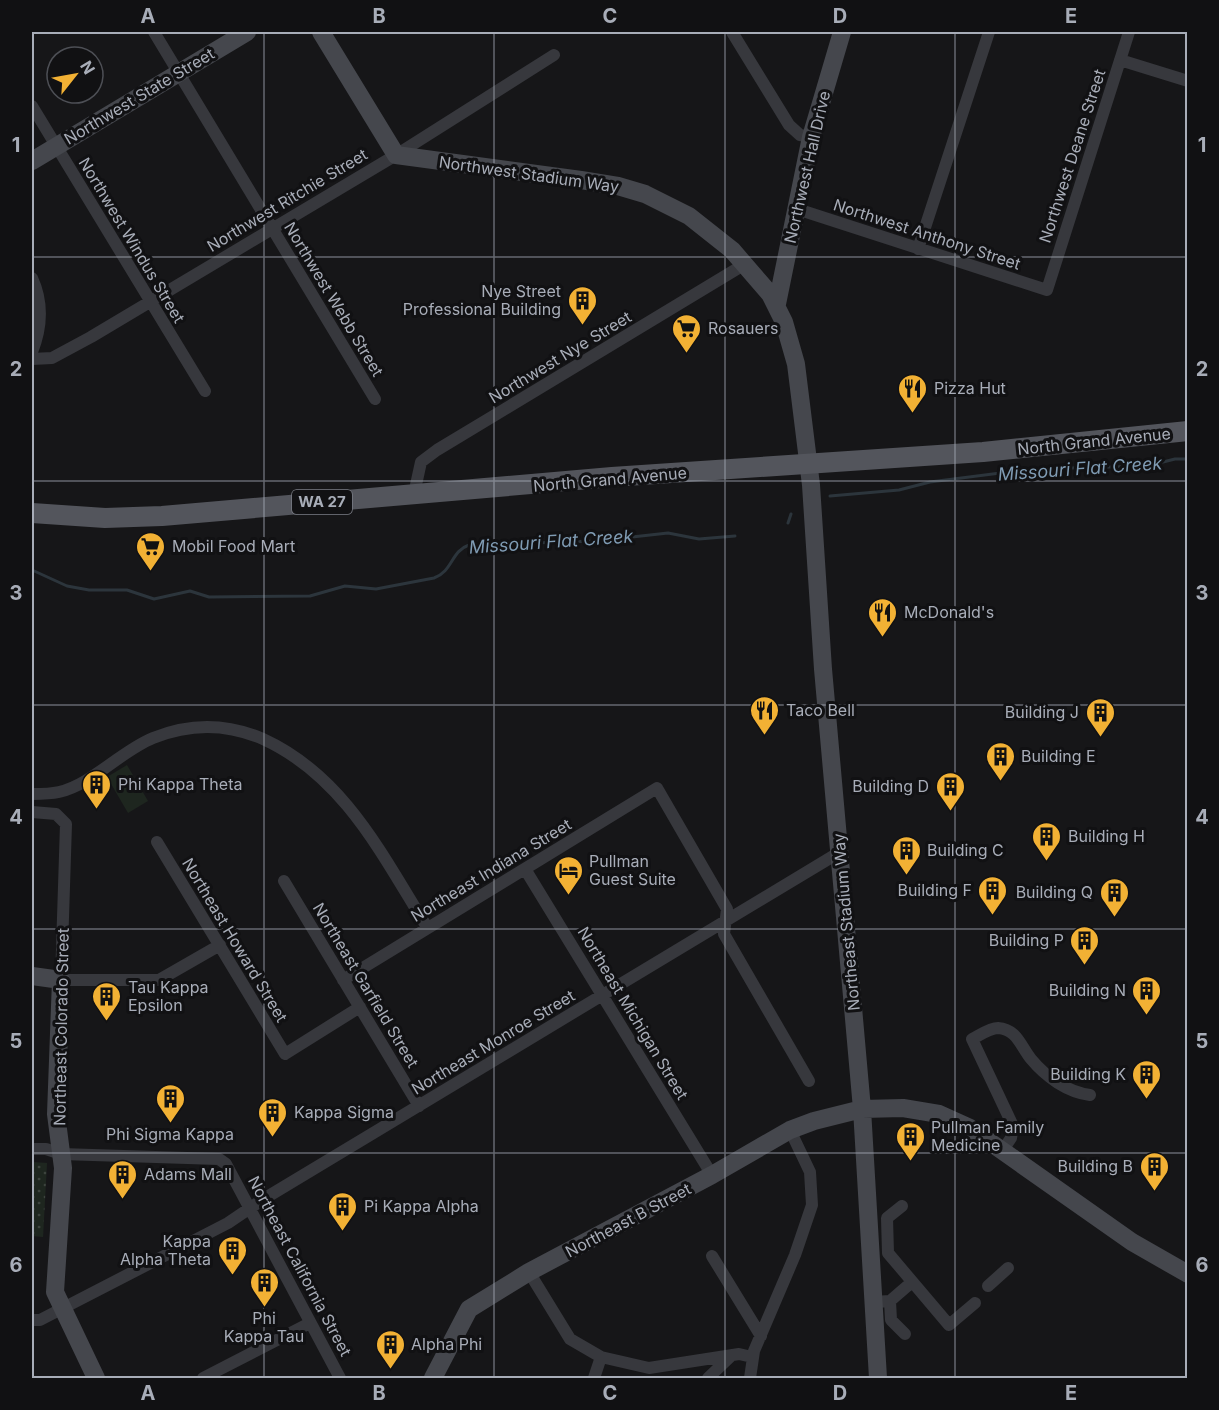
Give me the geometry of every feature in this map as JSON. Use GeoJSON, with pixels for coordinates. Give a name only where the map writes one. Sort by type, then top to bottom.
{"type":"FeatureCollection","features":[{"type":"Feature","properties":{"kind":"main road","name":"North Grand Avenue"},"geometry":{"type":"LineString","coordinates":[[32,513],[105,518],[162,516],[646,475],[983,452],[1188,431]]}},
{"type":"Feature","properties":{"kind":"street","name":"Northwest Webb Street"},"geometry":{"type":"LineString","coordinates":[[154,32],[375,399]]}},
{"type":"Feature","properties":{"kind":"street","name":"Northwest State Street"},"geometry":{"type":"LineString","coordinates":[[32,161],[247,32]]}},
{"type":"Feature","properties":{"kind":"street"},"geometry":{"type":"LineString","coordinates":[[321,32],[396,155]]}},
{"type":"Feature","properties":{"kind":"street"},"geometry":{"type":"LineString","coordinates":[[732,32],[789,125],[800,135],[811,137]]}},
{"type":"Feature","properties":{"kind":"street","name":"Northwest Hall Drive"},"geometry":{"type":"LineString","coordinates":[[777,304],[811,137],[843,32]]}},
{"type":"Feature","properties":{"kind":"street"},"geometry":{"type":"LineString","coordinates":[[918,249],[989,32]]}},
{"type":"Feature","properties":{"kind":"street","name":"Northwest Deane Street"},"geometry":{"type":"LineString","coordinates":[[1047,290],[1130,32]]}},
{"type":"Feature","properties":{"kind":"street","name":"Northwest Ritchie Street"},"geometry":{"type":"LineString","coordinates":[[32,359],[52,358],[396,155],[522,78],[554,55]]}},
{"type":"Feature","properties":{"kind":"street"},"geometry":{"type":"LineString","coordinates":[[1120,60],[1188,81]]}},
{"type":"Feature","properties":{"kind":"street","name":"Northwest Windus Street"},"geometry":{"type":"LineString","coordinates":[[32,106],[206,391]]}},
{"type":"Feature","properties":{"kind":"street","name":"Northwest Stadium Way"},"geometry":{"type":"LineString","coordinates":[[396,155],[560,177],[627,189],[689,216],[717,237],[745,264],[777,304],[796,364],[809,465]]}},
{"type":"Feature","properties":{"kind":"street","name":"Northwest Anthony Street"},"geometry":{"type":"LineString","coordinates":[[796,209],[1047,290]]}},
{"type":"Feature","properties":{"kind":"street","name":"Northwest Nye Street"},"geometry":{"type":"LineString","coordinates":[[414,494],[422,462],[437,450],[745,264]]}},
{"type":"Feature","properties":{"kind":"street"},"geometry":{"type":"LineString","coordinates":[[32,278],[38,292],[40,321],[32,352]]}},
{"type":"Feature","properties":{"kind":"street","name":"Northeast Stadium Way"},"geometry":{"type":"LineString","coordinates":[[809,465],[862,1109],[881,1302],[878,1378]]}},
{"type":"Feature","properties":{"kind":"street"},"geometry":{"type":"LineString","coordinates":[[32,794],[60,792],[90,777],[133,747],[187,727],[221,727],[249,734],[287,750],[320,775],[340,796],[379,850],[427,927]]}},
{"type":"Feature","properties":{"kind":"street","name":"Northeast Indiana Street"},"geometry":{"type":"LineString","coordinates":[[343,980],[657,788],[728,909],[727,920]]}},
{"type":"Feature","properties":{"kind":"street","name":"Northeast Colorado Street"},"geometry":{"type":"LineString","coordinates":[[32,812],[56,814],[66,824],[56,1114],[63,1168],[55,1292],[61,1309],[96,1378]]}},
{"type":"Feature","properties":{"kind":"street","name":"Northeast Howard Street"},"geometry":{"type":"LineString","coordinates":[[157,842],[285,1054],[360,1007]]}},
{"type":"Feature","properties":{"kind":"street","name":"Northeast Monroe Street"},"geometry":{"type":"LineString","coordinates":[[32,1320],[40,1320],[251,1210],[262,1200],[840,852]]}},
{"type":"Feature","properties":{"kind":"street","name":"Northeast Michigan Street"},"geometry":{"type":"LineString","coordinates":[[525,869],[712,1175]]}},
{"type":"Feature","properties":{"kind":"street","name":"Northeast Garfield Street"},"geometry":{"type":"LineString","coordinates":[[285,881],[419,1106]]}},
{"type":"Feature","properties":{"kind":"street"},"geometry":{"type":"LineString","coordinates":[[727,920],[723,933],[809,1081]]}},
{"type":"Feature","properties":{"kind":"street"},"geometry":{"type":"LineString","coordinates":[[32,976],[61,980],[159,980],[220,945]]}},
{"type":"Feature","properties":{"kind":"street"},"geometry":{"type":"LineString","coordinates":[[1004,1150],[1011,1138],[1012,1126],[972,1039],[993,1028],[1007,1030],[1017,1038],[1032,1060],[1067,1090],[1090,1095]]}},
{"type":"Feature","properties":{"kind":"street","name":"Northeast B Street"},"geometry":{"type":"LineString","coordinates":[[433,1378],[469,1309],[529,1272],[712,1175],[790,1130],[814,1121],[862,1109],[903,1108],[939,1114],[970,1128],[1127,1239],[1188,1274]]}},
{"type":"Feature","properties":{"kind":"street"},"geometry":{"type":"LineString","coordinates":[[750,1378],[752,1357],[799,1245],[809,1217],[813,1195],[806,1161],[790,1130]]}},
{"type":"Feature","properties":{"kind":"street"},"geometry":{"type":"LineString","coordinates":[[32,1149],[46,1149],[61,1154]]}},
{"type":"Feature","properties":{"kind":"street","name":"Northeast California Street"},"geometry":{"type":"LineString","coordinates":[[61,1154],[219,1159],[230,1169],[340,1378]]}},
{"type":"Feature","properties":{"kind":"street"},"geometry":{"type":"LineString","coordinates":[[902,1206],[888,1216],[887,1250],[949,1325],[975,1303]]}},
{"type":"Feature","properties":{"kind":"street"},"geometry":{"type":"LineString","coordinates":[[712,1257],[760,1336]]}},
{"type":"Feature","properties":{"kind":"street"},"geometry":{"type":"LineString","coordinates":[[988,1286],[1008,1268]]}},
{"type":"Feature","properties":{"kind":"street"},"geometry":{"type":"LineString","coordinates":[[529,1272],[570,1339],[601,1357],[649,1368],[732,1355],[752,1357]]}},
{"type":"Feature","properties":{"kind":"street"},"geometry":{"type":"LineString","coordinates":[[905,1334],[891,1320],[881,1302],[912,1282]]}},
{"type":"Feature","properties":{"kind":"street"},"geometry":{"type":"LineString","coordinates":[[203,1378],[310,1323]]}},
{"type":"Feature","properties":{"kind":"street"},"geometry":{"type":"LineString","coordinates":[[708,1378],[732,1355]]}},
{"type":"Feature","properties":{"kind":"street"},"geometry":{"type":"LineString","coordinates":[[594,1378],[601,1357]]}},
{"type":"Feature","properties":{"kind":"shaded area"},"geometry":{"type":"Polygon","coordinates":[[[127,765],[148,801],[128,813],[107,777],[127,765]]]}},
{"type":"Feature","properties":{"kind":"shaded area"},"geometry":{"type":"Polygon","coordinates":[[[32,1162],[47,1163],[43,1237],[32,1236],[32,1162]]]}},
{"type":"Feature","properties":{"kind":"waterway","name":"Missouri Flat Creek"},"geometry":{"type":"LineString","coordinates":[[830,496],[899,490],[930,482],[1032,469],[1147,466],[1175,459],[1188,459]]}},
{"type":"Feature","properties":{"kind":"waterway","name":"Missouri Flat Creek"},"geometry":{"type":"LineString","coordinates":[[788,523],[791,514]]}},
{"type":"Feature","properties":{"kind":"waterway","name":"Missouri Flat Creek"},"geometry":{"type":"LineString","coordinates":[[32,570],[67,586],[89,590],[127,590],[154,599],[190,591],[209,597],[310,596],[345,586],[376,589],[434,578],[445,571],[459,552],[469,545],[596,541],[668,533],[699,539],[735,536]]}},
{"type":"Feature","properties":{"kind":"place","name":"Nye Street Professional Building"},"geometry":{"type":"Point","coordinates":[582,326]}},
{"type":"Feature","properties":{"kind":"place","name":"Rosauers"},"geometry":{"type":"Point","coordinates":[687,354]}},
{"type":"Feature","properties":{"kind":"place","name":"Pizza Hut"},"geometry":{"type":"Point","coordinates":[913,414]}},
{"type":"Feature","properties":{"kind":"place","name":"Mobil Food Mart"},"geometry":{"type":"Point","coordinates":[151,572]}},
{"type":"Feature","properties":{"kind":"place","name":"McDonald's"},"geometry":{"type":"Point","coordinates":[883,638]}},
{"type":"Feature","properties":{"kind":"place","name":"Taco Bell"},"geometry":{"type":"Point","coordinates":[765,736]}},
{"type":"Feature","properties":{"kind":"place","name":"Building J"},"geometry":{"type":"Point","coordinates":[1100,738]}},
{"type":"Feature","properties":{"kind":"place","name":"Building E"},"geometry":{"type":"Point","coordinates":[1000,782]}},
{"type":"Feature","properties":{"kind":"place","name":"Phi Kappa Theta"},"geometry":{"type":"Point","coordinates":[97,810]}},
{"type":"Feature","properties":{"kind":"place","name":"Building D"},"geometry":{"type":"Point","coordinates":[950,812]}},
{"type":"Feature","properties":{"kind":"place","name":"Building H"},"geometry":{"type":"Point","coordinates":[1047,862]}},
{"type":"Feature","properties":{"kind":"place","name":"Building C"},"geometry":{"type":"Point","coordinates":[906,876]}},
{"type":"Feature","properties":{"kind":"place","name":"Pullman Guest Suite"},"geometry":{"type":"Point","coordinates":[568,896]}},
{"type":"Feature","properties":{"kind":"place","name":"Building F"},"geometry":{"type":"Point","coordinates":[993,916]}},
{"type":"Feature","properties":{"kind":"place","name":"Building Q"},"geometry":{"type":"Point","coordinates":[1114,918]}},
{"type":"Feature","properties":{"kind":"place","name":"Building P"},"geometry":{"type":"Point","coordinates":[1085,966]}},
{"type":"Feature","properties":{"kind":"place","name":"Building N"},"geometry":{"type":"Point","coordinates":[1147,1016]}},
{"type":"Feature","properties":{"kind":"place","name":"Tau Kappa Epsilon"},"geometry":{"type":"Point","coordinates":[107,1022]}},
{"type":"Feature","properties":{"kind":"place","name":"Building K"},"geometry":{"type":"Point","coordinates":[1147,1100]}},
{"type":"Feature","properties":{"kind":"place","name":"Phi Sigma Kappa"},"geometry":{"type":"Point","coordinates":[170,1124]}},
{"type":"Feature","properties":{"kind":"place","name":"Kappa Sigma"},"geometry":{"type":"Point","coordinates":[273,1138]}},
{"type":"Feature","properties":{"kind":"place","name":"Pullman Family Medicine"},"geometry":{"type":"Point","coordinates":[910,1162]}},
{"type":"Feature","properties":{"kind":"place","name":"Building B"},"geometry":{"type":"Point","coordinates":[1154,1192]}},
{"type":"Feature","properties":{"kind":"place","name":"Adams Mall"},"geometry":{"type":"Point","coordinates":[123,1200]}},
{"type":"Feature","properties":{"kind":"place","name":"Pi Kappa Alpha"},"geometry":{"type":"Point","coordinates":[343,1232]}},
{"type":"Feature","properties":{"kind":"place","name":"Kappa Alpha Theta"},"geometry":{"type":"Point","coordinates":[232,1276]}},
{"type":"Feature","properties":{"kind":"place","name":"Phi Kappa Tau"},"geometry":{"type":"Point","coordinates":[264,1308]}},
{"type":"Feature","properties":{"kind":"place","name":"Alpha Phi"},"geometry":{"type":"Point","coordinates":[390,1370]}}]}
